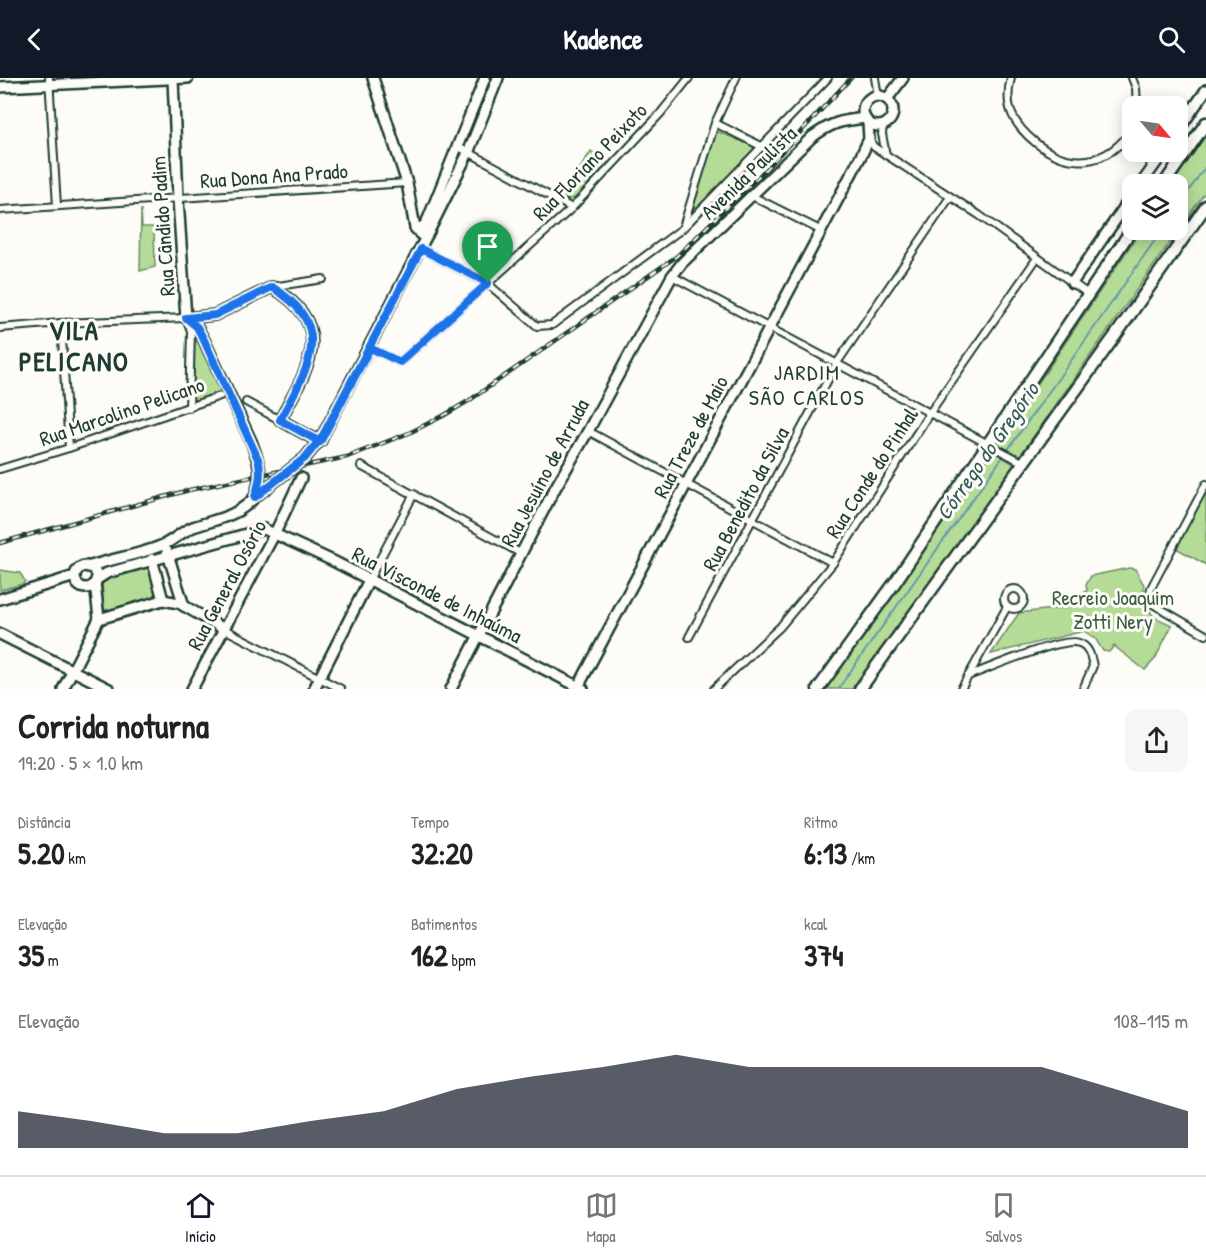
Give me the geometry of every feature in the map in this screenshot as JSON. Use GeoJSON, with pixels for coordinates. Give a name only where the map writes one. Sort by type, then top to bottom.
{"type":"FeatureCollection","features":[{"type":"Feature","properties":{"kind":"main road"},"geometry":{"type":"LineString","coordinates":[[1171,174],[1206,123]]}},
{"type":"Feature","properties":{"kind":"main road"},"geometry":{"type":"LineString","coordinates":[[860,689],[1018,460],[1120,329],[1206,206]]}},
{"type":"Feature","properties":{"kind":"main road"},"geometry":{"type":"LineString","coordinates":[[818,689],[990,446],[1125,240]]}},
{"type":"Feature","properties":{"kind":"street"},"geometry":{"type":"LineString","coordinates":[[0,87],[50,81],[188,78]]}},
{"type":"Feature","properties":{"kind":"street"},"geometry":{"type":"LineString","coordinates":[[373,78],[407,183],[412,214],[423,230]]}},
{"type":"Feature","properties":{"kind":"street"},"geometry":{"type":"LineString","coordinates":[[485,78],[423,230],[421,249],[488,283]]}},
{"type":"Feature","properties":{"kind":"street"},"geometry":{"type":"LineString","coordinates":[[423,230],[468,153],[498,78]]}},
{"type":"Feature","properties":{"kind":"street","name":"Rua Floriano Peixoto"},"geometry":{"type":"LineString","coordinates":[[370,348],[400,362],[572,208],[660,114],[689,78]]}},
{"type":"Feature","properties":{"kind":"street"},"geometry":{"type":"LineString","coordinates":[[683,228],[715,123],[736,78]]}},
{"type":"Feature","properties":{"kind":"street","name":"Avenida Paulista"},"geometry":{"type":"LineString","coordinates":[[488,283],[537,326],[552,325],[683,228],[828,78]]}},
{"type":"Feature","properties":{"kind":"street"},"geometry":{"type":"LineString","coordinates":[[876,78],[883,98],[892,108],[887,122],[878,126],[867,120],[863,108],[865,103],[868,99],[883,98],[903,78]]}},
{"type":"Feature","properties":{"kind":"street"},"geometry":{"type":"LineString","coordinates":[[1011,78],[1008,99],[1010,112],[1018,127],[1041,147],[1056,156],[1071,160],[1090,160],[1101,157],[1121,145]]}},
{"type":"Feature","properties":{"kind":"street"},"geometry":{"type":"LineString","coordinates":[[1131,78],[1136,88],[1136,96]]}},
{"type":"Feature","properties":{"kind":"street","name":"Rua Cândido Padim"},"geometry":{"type":"LineString","coordinates":[[173,79],[186,318],[190,331],[189,408]]}},
{"type":"Feature","properties":{"kind":"street"},"geometry":{"type":"LineString","coordinates":[[50,81],[57,206]]}},
{"type":"Feature","properties":{"kind":"street"},"geometry":{"type":"LineString","coordinates":[[1188,116],[1206,90]]}},
{"type":"Feature","properties":{"kind":"street","name":"Avenida Paulista"},"geometry":{"type":"LineString","coordinates":[[672,276],[682,262],[812,137],[829,124],[867,120]]}},
{"type":"Feature","properties":{"kind":"street","name":"Rua Treze de Maio"},"geometry":{"type":"LineString","coordinates":[[580,688],[822,231],[868,139],[867,120]]}},
{"type":"Feature","properties":{"kind":"street"},"geometry":{"type":"LineString","coordinates":[[715,123],[763,147]]}},
{"type":"Feature","properties":{"kind":"street"},"geometry":{"type":"LineString","coordinates":[[883,125],[886,155]]}},
{"type":"Feature","properties":{"kind":"street"},"geometry":{"type":"LineString","coordinates":[[868,139],[874,147],[996,227],[1088,294]]}},
{"type":"Feature","properties":{"kind":"street"},"geometry":{"type":"LineString","coordinates":[[457,146],[572,208]]}},
{"type":"Feature","properties":{"kind":"street"},"geometry":{"type":"LineString","coordinates":[[1150,162],[1151,170]]}},
{"type":"Feature","properties":{"kind":"street"},"geometry":{"type":"LineString","coordinates":[[1148,174],[1157,162]]}},
{"type":"Feature","properties":{"kind":"street","name":"Rua Dona Ana Prado"},"geometry":{"type":"LineString","coordinates":[[0,210],[407,183]]}},
{"type":"Feature","properties":{"kind":"street"},"geometry":{"type":"LineString","coordinates":[[752,196],[822,231]]}},
{"type":"Feature","properties":{"kind":"street","name":"Rua Benedito da Silva"},"geometry":{"type":"LineString","coordinates":[[689,637],[837,363],[950,197]]}},
{"type":"Feature","properties":{"kind":"street"},"geometry":{"type":"LineString","coordinates":[[1072,283],[1122,210]]}},
{"type":"Feature","properties":{"kind":"street","name":"Rua General Osório"},"geometry":{"type":"LineString","coordinates":[[88,567],[165,544],[188,530],[230,516],[246,506],[305,458],[322,438],[370,348],[421,249],[423,230]]}},
{"type":"Feature","properties":{"kind":"street","name":"Rua Conde do Pinhal"},"geometry":{"type":"LineString","coordinates":[[714,689],[780,627],[833,563],[929,414],[1037,258]]}},
{"type":"Feature","properties":{"kind":"street"},"geometry":{"type":"LineString","coordinates":[[672,276],[1018,460]]}},
{"type":"Feature","properties":{"kind":"street","name":"Rua Jesuíno de Arruda"},"geometry":{"type":"LineString","coordinates":[[451,689],[553,492],[672,276]]}},
{"type":"Feature","properties":{"kind":"street"},"geometry":{"type":"LineString","coordinates":[[0,328],[215,315],[272,287],[323,279]]}},
{"type":"Feature","properties":{"kind":"street"},"geometry":{"type":"LineString","coordinates":[[272,287],[300,309],[308,324],[311,339],[308,366],[280,420]]}},
{"type":"Feature","properties":{"kind":"street"},"geometry":{"type":"LineString","coordinates":[[186,318],[197,327],[204,340],[251,441],[260,466],[260,480],[255,497]]}},
{"type":"Feature","properties":{"kind":"street"},"geometry":{"type":"LineString","coordinates":[[61,323],[69,448]]}},
{"type":"Feature","properties":{"kind":"street","name":"Rua Marcolino Pelicano"},"geometry":{"type":"LineString","coordinates":[[0,469],[220,396]]}},
{"type":"Feature","properties":{"kind":"street"},"geometry":{"type":"LineString","coordinates":[[246,402],[322,438]]}},
{"type":"Feature","properties":{"kind":"street"},"geometry":{"type":"LineString","coordinates":[[588,431],[833,563]]}},
{"type":"Feature","properties":{"kind":"street"},"geometry":{"type":"LineString","coordinates":[[361,466],[522,554]]}},
{"type":"Feature","properties":{"kind":"street","name":"Rua General Osório"},"geometry":{"type":"LineString","coordinates":[[192,689],[275,533],[301,478]]}},
{"type":"Feature","properties":{"kind":"street"},"geometry":{"type":"LineString","coordinates":[[1206,484],[1150,588],[1149,598],[1151,603],[1206,635]]}},
{"type":"Feature","properties":{"kind":"street"},"geometry":{"type":"LineString","coordinates":[[314,689],[414,494]]}},
{"type":"Feature","properties":{"kind":"street"},"geometry":{"type":"LineString","coordinates":[[75,576],[77,583],[89,588],[106,573],[152,559],[264,529],[275,533]]}},
{"type":"Feature","properties":{"kind":"street"},"geometry":{"type":"LineString","coordinates":[[184,606],[168,555],[169,546],[188,530]]}},
{"type":"Feature","properties":{"kind":"street","name":"Rua Visconde de Inhaúma"},"geometry":{"type":"LineString","coordinates":[[275,533],[580,688]]}},
{"type":"Feature","properties":{"kind":"street"},"geometry":{"type":"LineString","coordinates":[[152,559],[164,600]]}},
{"type":"Feature","properties":{"kind":"street"},"geometry":{"type":"LineString","coordinates":[[0,599],[75,576],[81,568],[88,567],[96,573],[99,619],[63,689]]}},
{"type":"Feature","properties":{"kind":"street"},"geometry":{"type":"LineString","coordinates":[[99,619],[164,600],[179,603],[224,629],[341,689]]}},
{"type":"Feature","properties":{"kind":"street"},"geometry":{"type":"LineString","coordinates":[[961,689],[1007,607]]}},
{"type":"Feature","properties":{"kind":"street"},"geometry":{"type":"LineString","coordinates":[[0,634],[109,689]]}},
{"type":"Feature","properties":{"kind":"street"},"geometry":{"type":"LineString","coordinates":[[968,676],[1039,650],[1076,641],[1090,653],[1093,666],[1083,689]]}},
{"type":"Feature","properties":{"kind":"green space"},"geometry":{"type":"Polygon","coordinates":[[[716,131],[751,145],[755,150],[698,208],[695,208],[693,205],[716,131]]]}},
{"type":"Feature","properties":{"kind":"green space"},"geometry":{"type":"Polygon","coordinates":[[[1206,134],[1206,191],[1188,217],[1188,174],[1179,174],[1206,134]]]}},
{"type":"Feature","properties":{"kind":"green space"},"geometry":{"type":"Polygon","coordinates":[[[591,151],[609,163],[575,198],[569,200],[562,197],[591,151]]]}},
{"type":"Feature","properties":{"kind":"green space"},"geometry":{"type":"Polygon","coordinates":[[[141,209],[142,227],[154,227],[155,267],[140,271],[141,209]]]}},
{"type":"Feature","properties":{"kind":"green space"},"geometry":{"type":"Polygon","coordinates":[[[1134,240],[1172,240],[1021,454],[1019,456],[998,443],[1134,240]]]}},
{"type":"Feature","properties":{"kind":"green space"},"geometry":{"type":"Polygon","coordinates":[[[198,340],[223,391],[195,400],[192,397],[192,345],[198,340]]]}},
{"type":"Feature","properties":{"kind":"green space"},"geometry":{"type":"Polygon","coordinates":[[[993,451],[1014,464],[1014,467],[855,689],[824,689],[993,451]]]}},
{"type":"Feature","properties":{"kind":"green space"},"geometry":{"type":"Polygon","coordinates":[[[1206,491],[1206,565],[1176,548],[1206,491]]]}},
{"type":"Feature","properties":{"kind":"green space"},"geometry":{"type":"Polygon","coordinates":[[[149,563],[159,597],[104,613],[102,581],[149,563]]]}},
{"type":"Feature","properties":{"kind":"green space","name":"Recreio Joaquim Zotti Nery"},"geometry":{"type":"Polygon","coordinates":[[[1129,568],[1135,569],[1144,585],[1144,603],[1154,617],[1172,625],[1155,659],[1145,670],[1114,646],[1109,652],[1103,651],[1095,638],[1084,631],[991,654],[1019,613],[1070,607],[1087,590],[1086,585],[1091,576],[1129,568]]]}},
{"type":"Feature","properties":{"kind":"green space"},"geometry":{"type":"Polygon","coordinates":[[[0,570],[20,573],[25,581],[23,584],[0,590],[0,570]]]}},
{"type":"Feature","properties":{"kind":"waterway","name":"Córrego do Gregório"},"geometry":{"type":"LineString","coordinates":[[1188,192],[1206,166]]}},
{"type":"Feature","properties":{"kind":"waterway","name":"Córrego do Gregório"},"geometry":{"type":"LineString","coordinates":[[838,689],[1155,240]]}},
{"type":"Feature","properties":{"kind":"railway"},"geometry":{"type":"LineString","coordinates":[[0,543],[189,490],[347,457],[409,433],[443,416],[470,400],[677,256],[761,174],[851,78]]}},
{"type":"Feature","properties":{"kind":"district","name":"VILA PELICANO"},"geometry":{"type":"Point","coordinates":[74,346]}},
{"type":"Feature","properties":{"kind":"district","name":"JARDIM SÃO CARLOS"},"geometry":{"type":"Point","coordinates":[807,384]}},
{"type":"Feature","properties":{"kind":"route"},"geometry":{"type":"LineString","coordinates":[[488,283],[400,362],[370,348],[320,442],[303,433],[280,420],[308,366],[311,354],[308,324],[294,302],[272,287],[215,315],[186,318],[197,327],[204,340],[258,459],[260,480],[255,497],[305,458],[322,437],[421,249],[488,283]]}}]}
